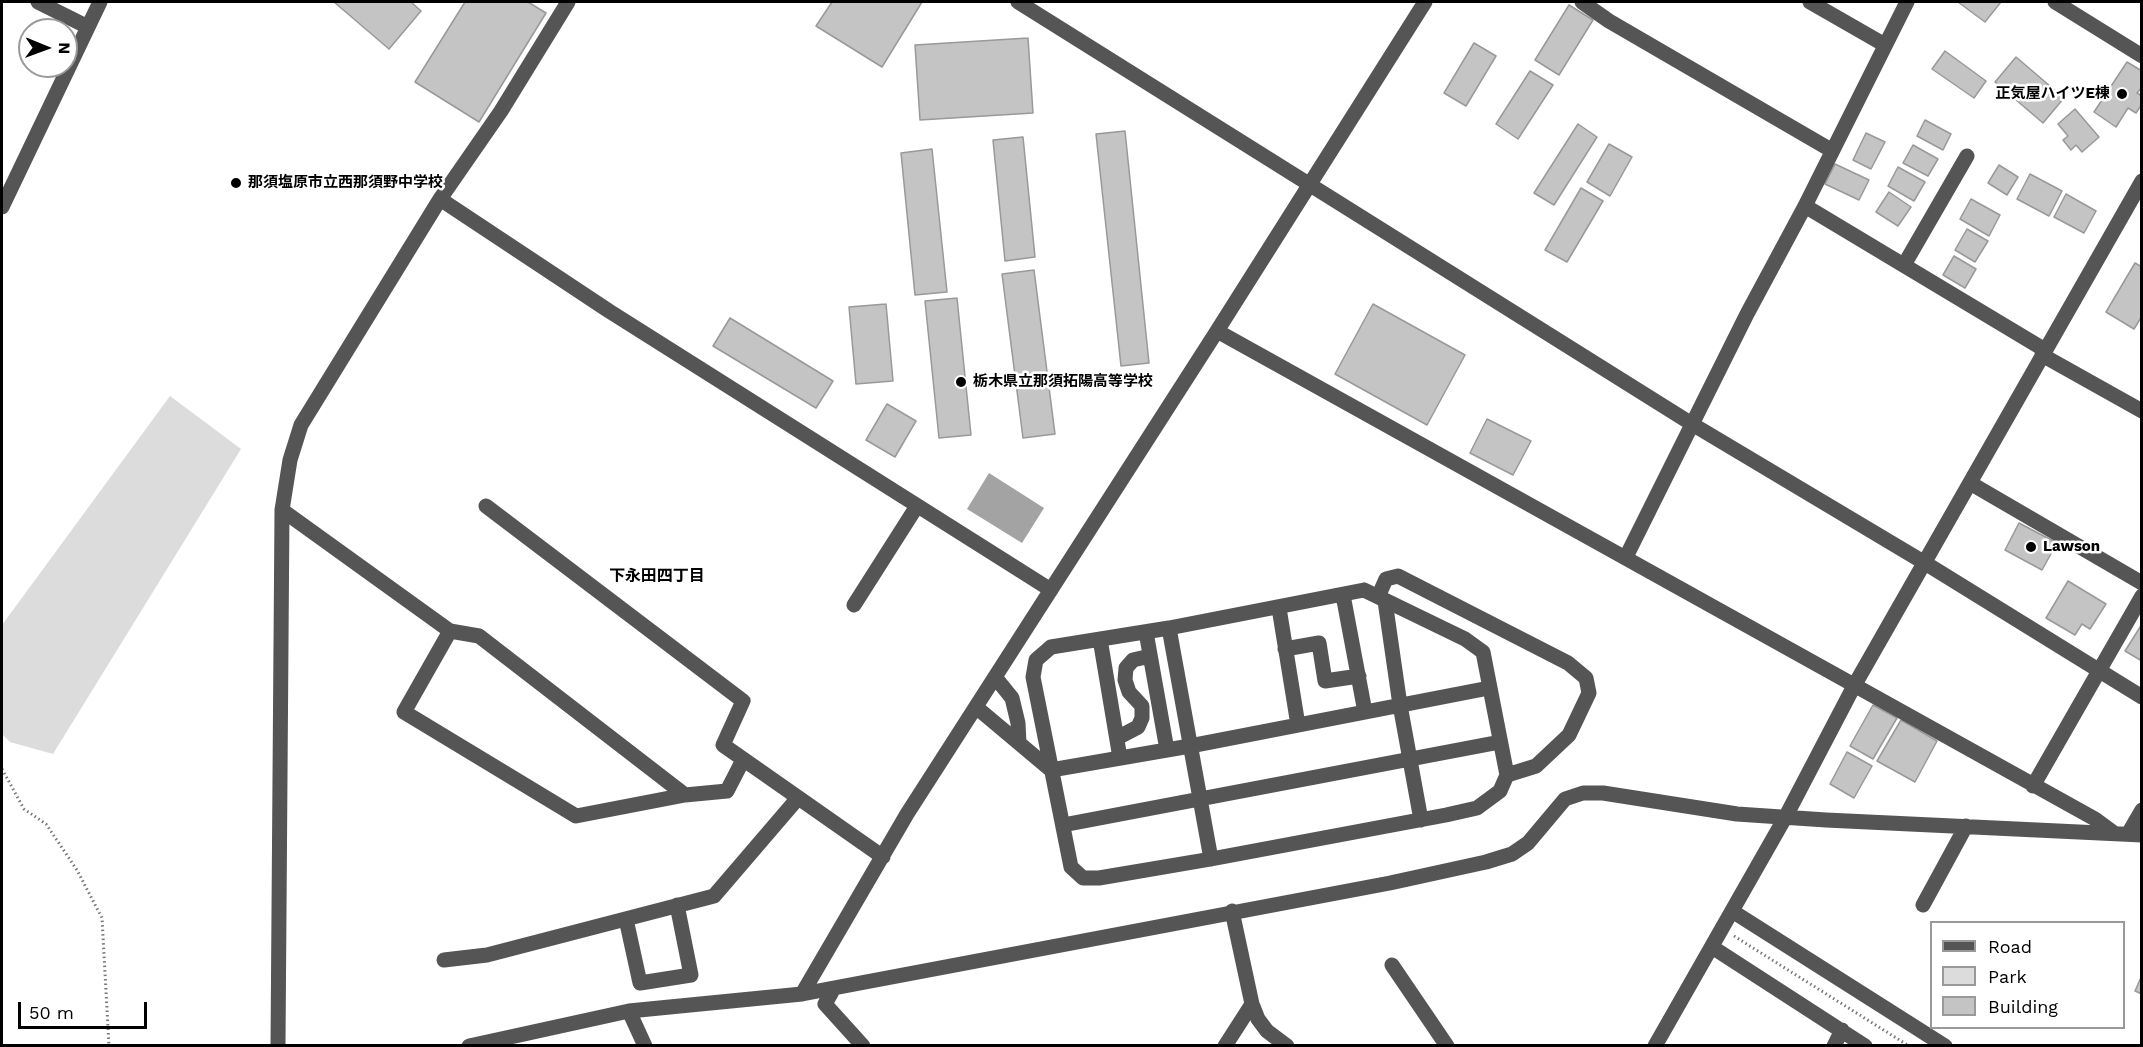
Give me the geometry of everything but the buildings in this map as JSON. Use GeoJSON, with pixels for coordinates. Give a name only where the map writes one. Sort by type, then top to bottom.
{"type":"FeatureCollection","features":[{"type":"Feature","properties":{"kind":"street"},"geometry":{"type":"LineString","coordinates":[[38,2],[88,27]]}},
{"type":"Feature","properties":{"kind":"street"},"geometry":{"type":"LineString","coordinates":[[2,207],[100,2]]}},
{"type":"Feature","properties":{"kind":"street"},"geometry":{"type":"LineString","coordinates":[[278,1046],[282,510],[290,460],[301,425],[440,199],[501,111],[568,2]]}},
{"type":"Feature","properties":{"kind":"street"},"geometry":{"type":"LineString","coordinates":[[802,994],[976,707],[1217,332],[1425,2]]}},
{"type":"Feature","properties":{"kind":"street"},"geometry":{"type":"LineString","coordinates":[[1582,2],[1609,21],[1831,150]]}},
{"type":"Feature","properties":{"kind":"street"},"geometry":{"type":"LineString","coordinates":[[1810,2],[1885,45]]}},
{"type":"Feature","properties":{"kind":"street"},"geometry":{"type":"LineString","coordinates":[[1626,557],[1747,314],[1805,206],[1907,2]]}},
{"type":"Feature","properties":{"kind":"street"},"geometry":{"type":"LineString","coordinates":[[2055,2],[2142,56]]}},
{"type":"Feature","properties":{"kind":"street"},"geometry":{"type":"LineString","coordinates":[[1028,4],[1692,424],[1925,563],[2142,697]]}},
{"type":"Feature","properties":{"kind":"street"},"geometry":{"type":"LineString","coordinates":[[1904,266],[1967,156]]}},
{"type":"Feature","properties":{"kind":"street"},"geometry":{"type":"LineString","coordinates":[[1655,1046],[1786,816],[1854,686],[2142,181]]}},
{"type":"Feature","properties":{"kind":"street"},"geometry":{"type":"LineString","coordinates":[[440,199],[609,311],[1051,590]]}},
{"type":"Feature","properties":{"kind":"street"},"geometry":{"type":"LineString","coordinates":[[1805,206],[2142,411]]}},
{"type":"Feature","properties":{"kind":"street"},"geometry":{"type":"LineString","coordinates":[[1217,332],[1626,557],[2033,786],[2128,834]]}},
{"type":"Feature","properties":{"kind":"street"},"geometry":{"type":"LineString","coordinates":[[1970,483],[2142,583]]}},
{"type":"Feature","properties":{"kind":"street"},"geometry":{"type":"LineString","coordinates":[[486,506],[743,701],[723,745],[883,857]]}},
{"type":"Feature","properties":{"kind":"street"},"geometry":{"type":"LineString","coordinates":[[854,605],[917,506]]}},
{"type":"Feature","properties":{"kind":"street"},"geometry":{"type":"LineString","coordinates":[[282,510],[450,631],[479,636],[685,795]]}},
{"type":"Feature","properties":{"kind":"street"},"geometry":{"type":"LineString","coordinates":[[1421,820],[1382,599],[1386,579],[1398,576],[1568,663],[1586,678],[1589,693],[1569,735],[1536,766],[1507,776]]}},
{"type":"Feature","properties":{"kind":"street"},"geometry":{"type":"LineString","coordinates":[[1364,590],[1382,599],[1465,639],[1482,652],[1507,776],[1500,791],[1477,808],[1210,859],[1099,878],[1083,878],[1071,867],[1033,676],[1036,660],[1051,647],[1169,628],[1343,596],[1364,590]]}},
{"type":"Feature","properties":{"kind":"street"},"geometry":{"type":"LineString","coordinates":[[1343,596],[1365,712]]}},
{"type":"Feature","properties":{"kind":"street"},"geometry":{"type":"LineString","coordinates":[[2033,786],[2142,596]]}},
{"type":"Feature","properties":{"kind":"street"},"geometry":{"type":"LineString","coordinates":[[1278,608],[1298,725]]}},
{"type":"Feature","properties":{"kind":"street"},"geometry":{"type":"LineString","coordinates":[[1169,628],[1210,859]]}},
{"type":"Feature","properties":{"kind":"street"},"geometry":{"type":"LineString","coordinates":[[450,631],[404,712],[576,816],[685,795],[727,791],[744,760]]}},
{"type":"Feature","properties":{"kind":"street"},"geometry":{"type":"LineString","coordinates":[[1146,632],[1167,750]]}},
{"type":"Feature","properties":{"kind":"street"},"geometry":{"type":"LineString","coordinates":[[1100,639],[1120,758]]}},
{"type":"Feature","properties":{"kind":"street"},"geometry":{"type":"LineString","coordinates":[[1285,649],[1319,643],[1325,681],[1359,676]]}},
{"type":"Feature","properties":{"kind":"street"},"geometry":{"type":"LineString","coordinates":[[1117,738],[1138,727],[1142,718],[1142,706],[1129,692],[1125,680],[1126,668],[1133,660],[1150,656]]}},
{"type":"Feature","properties":{"kind":"street"},"geometry":{"type":"LineString","coordinates":[[995,677],[1012,698],[1018,723],[1019,743]]}},
{"type":"Feature","properties":{"kind":"street"},"geometry":{"type":"LineString","coordinates":[[976,707],[1052,770],[1190,746],[1489,688]]}},
{"type":"Feature","properties":{"kind":"street"},"geometry":{"type":"LineString","coordinates":[[1062,825],[1200,797],[1500,742]]}},
{"type":"Feature","properties":{"kind":"street"},"geometry":{"type":"LineString","coordinates":[[469,1046],[629,1011],[802,994],[1390,883],[1486,862],[1512,854],[1528,843],[1549,815],[1565,800],[1583,793],[1603,793],[1737,814],[2128,834]]}},
{"type":"Feature","properties":{"kind":"street"},"geometry":{"type":"LineString","coordinates":[[444,960],[487,955],[714,896],[798,798]]}},
{"type":"Feature","properties":{"kind":"street"},"geometry":{"type":"LineString","coordinates":[[2128,834],[2142,810]]}},
{"type":"Feature","properties":{"kind":"street"},"geometry":{"type":"LineString","coordinates":[[1923,905],[1966,826]]}},
{"type":"Feature","properties":{"kind":"street"},"geometry":{"type":"LineString","coordinates":[[626,919],[640,983],[691,975],[676,905]]}},
{"type":"Feature","properties":{"kind":"street"},"geometry":{"type":"LineString","coordinates":[[1732,911],[1945,1046]]}},
{"type":"Feature","properties":{"kind":"street"},"geometry":{"type":"LineString","coordinates":[[1232,912],[1252,1004],[1258,1019],[1267,1031],[1287,1046]]}},
{"type":"Feature","properties":{"kind":"street"},"geometry":{"type":"LineString","coordinates":[[1712,946],[1865,1046]]}},
{"type":"Feature","properties":{"kind":"street"},"geometry":{"type":"LineString","coordinates":[[1392,965],[1448,1046]]}},
{"type":"Feature","properties":{"kind":"street"},"geometry":{"type":"LineString","coordinates":[[834,988],[825,1004],[863,1046]]}},
{"type":"Feature","properties":{"kind":"street"},"geometry":{"type":"LineString","coordinates":[[1225,1046],[1252,1004]]}},
{"type":"Feature","properties":{"kind":"street"},"geometry":{"type":"LineString","coordinates":[[629,1011],[645,1046]]}},
{"type":"Feature","properties":{"kind":"street"},"geometry":{"type":"LineString","coordinates":[[1834,1046],[1842,1030]]}},
{"type":"Feature","properties":{"kind":"path"},"geometry":{"type":"LineString","coordinates":[[2,769],[24,809],[46,824],[77,870],[102,918],[109,1046]]}},
{"type":"Feature","properties":{"kind":"path"},"geometry":{"type":"LineString","coordinates":[[1722,928],[1909,1046]]}},
{"type":"Feature","properties":{"kind":"green space"},"geometry":{"type":"Polygon","coordinates":[[[170,396],[241,449],[53,754],[10,742],[2,734],[2,625],[170,396]]]}},
{"type":"Feature","properties":{"kind":"shaded area"},"geometry":{"type":"Polygon","coordinates":[[[989,473],[1044,508],[1022,543],[967,509],[989,473]]]}},
{"type":"Feature","properties":{"kind":"place","name":"正気屋ハイツE棟"},"geometry":{"type":"Point","coordinates":[2122,94]}},
{"type":"Feature","properties":{"kind":"place","name":"那須塩原市立西那須野中学校"},"geometry":{"type":"Point","coordinates":[236,183]}},
{"type":"Feature","properties":{"kind":"place","name":"栃木県立那須拓陽高等学校"},"geometry":{"type":"Point","coordinates":[961,382]}},
{"type":"Feature","properties":{"kind":"place","name":"Lawson"},"geometry":{"type":"Point","coordinates":[2031,547]}},
{"type":"Feature","properties":{"kind":"district","name":"下永田四丁目"},"geometry":{"type":"Point","coordinates":[657,576]}}]}
